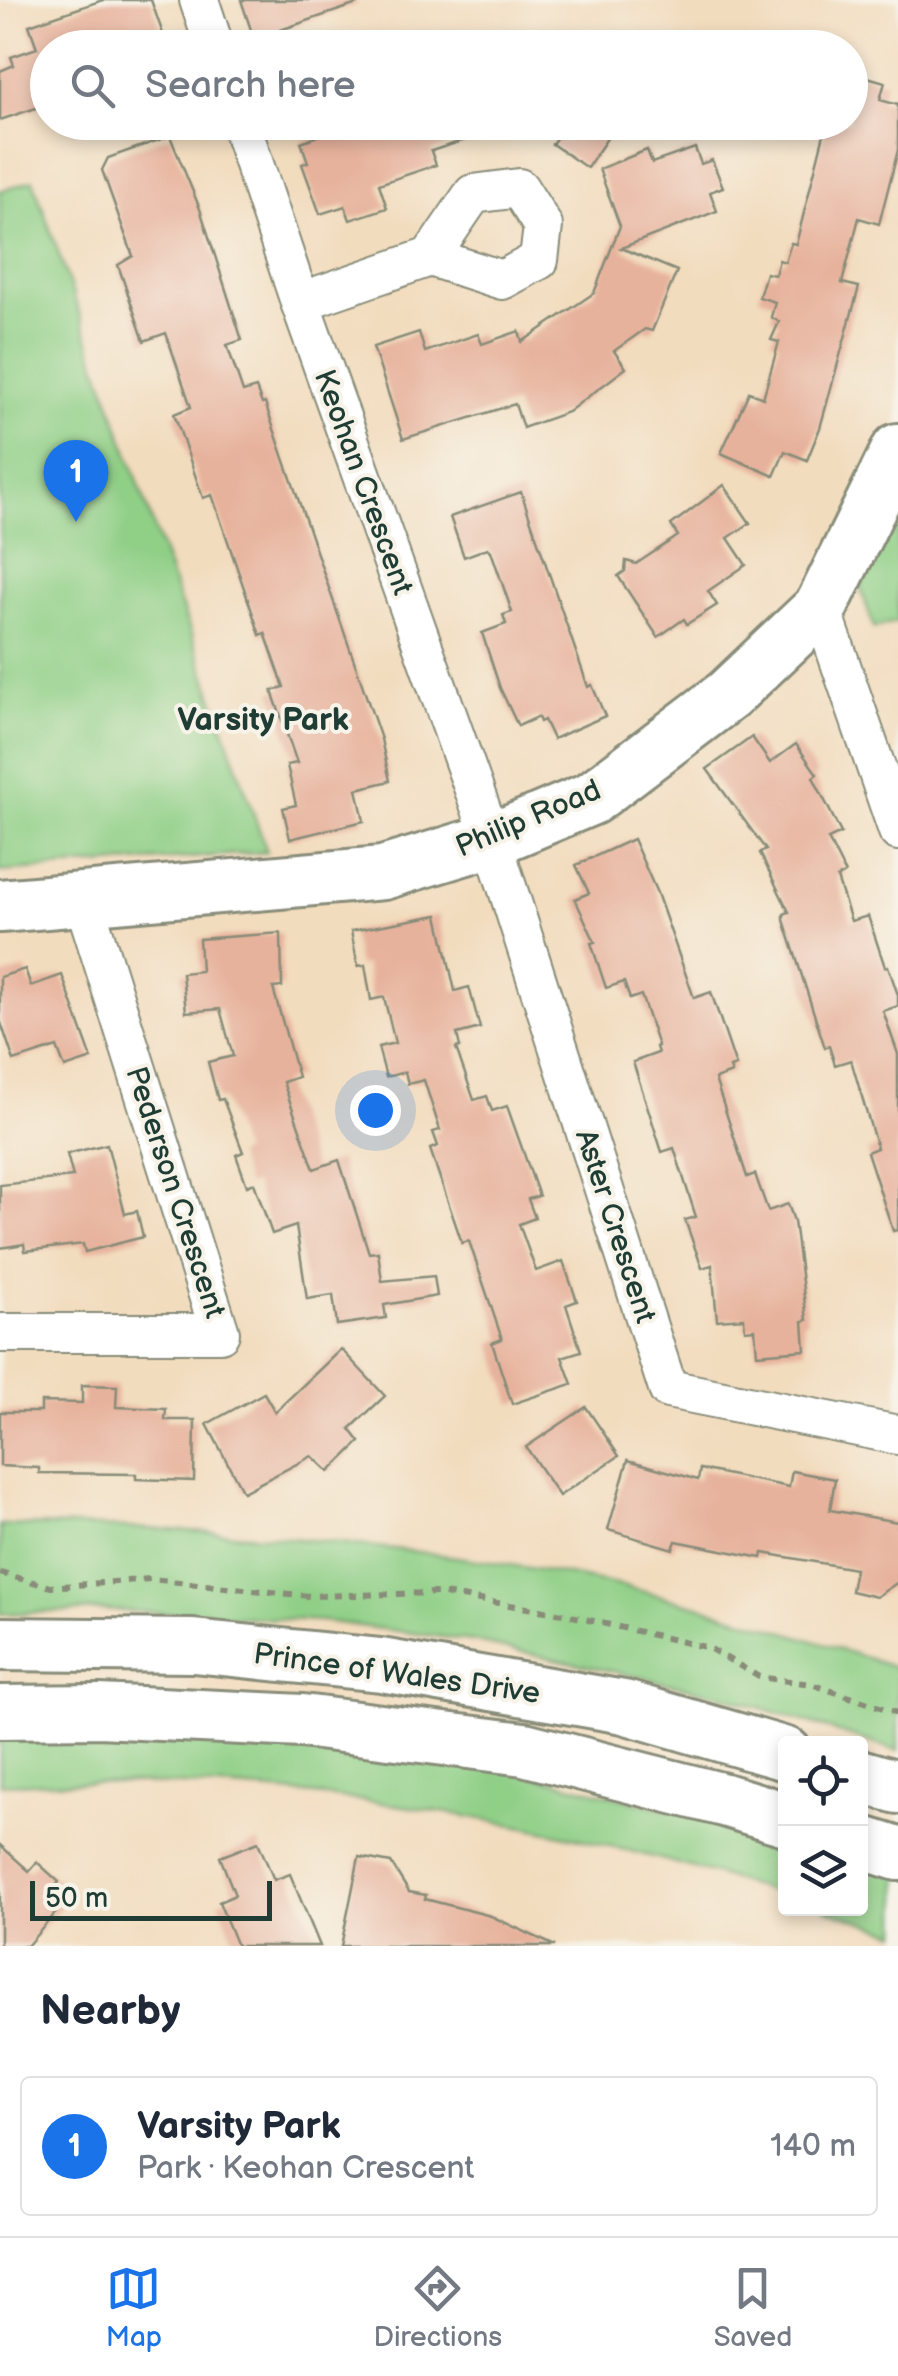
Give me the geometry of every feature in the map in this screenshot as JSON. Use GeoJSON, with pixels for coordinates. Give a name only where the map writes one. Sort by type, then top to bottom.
{"type":"FeatureCollection","features":[{"type":"Feature","properties":{"kind":"main road","name":"Philip Road"},"geometry":{"type":"LineString","coordinates":[[0,906],[384,872],[492,840],[592,798],[728,696],[821,607],[898,450]]}},
{"type":"Feature","properties":{"kind":"main road","name":"Prince of Wales Drive"},"geometry":{"type":"LineString","coordinates":[[0,1644],[193,1646],[382,1665],[624,1707],[778,1752]]}},
{"type":"Feature","properties":{"kind":"main road","name":"Prince of Wales Drive"},"geometry":{"type":"LineString","coordinates":[[0,1712],[98,1711],[302,1722],[524,1749],[778,1817]]}},
{"type":"Feature","properties":{"kind":"main road"},"geometry":{"type":"LineString","coordinates":[[868,1778],[898,1786]]}},
{"type":"Feature","properties":{"kind":"main road"},"geometry":{"type":"LineString","coordinates":[[868,1845],[898,1854]]}},
{"type":"Feature","properties":{"kind":"street"},"geometry":{"type":"LineString","coordinates":[[199,0],[209,30]]}},
{"type":"Feature","properties":{"kind":"street","name":"Keohan Crescent"},"geometry":{"type":"LineString","coordinates":[[246,140],[492,840]]}},
{"type":"Feature","properties":{"kind":"street"},"geometry":{"type":"LineString","coordinates":[[300,302],[430,257]]}},
{"type":"Feature","properties":{"kind":"street"},"geometry":{"type":"LineString","coordinates":[[821,607],[898,831]]}},
{"type":"Feature","properties":{"kind":"street","name":"Aster Crescent"},"geometry":{"type":"LineString","coordinates":[[492,840],[668,1390],[898,1435]]}},
{"type":"Feature","properties":{"kind":"street","name":"Pederson Crescent"},"geometry":{"type":"LineString","coordinates":[[0,1334],[220,1332],[83,899]]}},
{"type":"Feature","properties":{"kind":"path"},"geometry":{"type":"LineString","coordinates":[[0,1573],[51,1587],[152,1579],[309,1596],[438,1593],[563,1614],[709,1648],[758,1678],[811,1684],[898,1713]]}},
{"type":"Feature","properties":{"kind":"green space","name":"Varsity Park"},"geometry":{"type":"Polygon","coordinates":[[[33,180],[267,852],[0,872],[0,191],[33,180]]]}},
{"type":"Feature","properties":{"kind":"green space"},"geometry":{"type":"Polygon","coordinates":[[[898,483],[898,621],[874,628],[856,574],[898,483]]]}},
{"type":"Feature","properties":{"kind":"green space"},"geometry":{"type":"Polygon","coordinates":[[[0,1525],[205,1532],[342,1543],[478,1560],[635,1589],[898,1668],[898,1751],[868,1742],[868,1736],[851,1736],[721,1695],[472,1641],[322,1621],[105,1610],[0,1614],[0,1525]]]}},
{"type":"Feature","properties":{"kind":"green space"},"geometry":{"type":"Polygon","coordinates":[[[0,1729],[158,1730],[514,1771],[778,1837],[778,1894],[593,1842],[398,1806],[200,1786],[0,1784],[0,1729]]]}},
{"type":"Feature","properties":{"kind":"green space"},"geometry":{"type":"Polygon","coordinates":[[[868,1864],[898,1874],[898,1933],[846,1916],[868,1916],[868,1864]]]}},
{"type":"Feature","properties":{"kind":"building"},"geometry":{"type":"Polygon","coordinates":[[[103,0],[151,0],[162,30],[31,30],[29,25],[103,0]]]}},
{"type":"Feature","properties":{"kind":"building"},"geometry":{"type":"Polygon","coordinates":[[[241,0],[357,0],[357,4],[280,30],[251,30],[241,0]]]}},
{"type":"Feature","properties":{"kind":"building"},"geometry":{"type":"Polygon","coordinates":[[[30,50],[30,110],[0,120],[0,71],[14,65],[11,57],[30,50]]]}},
{"type":"Feature","properties":{"kind":"building"},"geometry":{"type":"Polygon","coordinates":[[[868,77],[885,82],[880,100],[898,105],[898,150],[879,224],[859,218],[842,283],[859,287],[820,428],[807,460],[785,451],[774,476],[721,453],[749,392],[763,398],[779,342],[771,340],[779,322],[771,317],[775,302],[759,297],[766,273],[775,275],[779,260],[785,262],[791,243],[796,244],[822,140],[868,140],[868,77]]]}},
{"type":"Feature","properties":{"kind":"building"},"geometry":{"type":"Polygon","coordinates":[[[159,140],[172,140],[200,209],[242,340],[227,345],[243,392],[256,388],[262,404],[265,403],[381,739],[390,781],[357,789],[364,821],[290,839],[283,808],[296,805],[287,765],[297,763],[272,691],[284,687],[265,633],[260,635],[212,495],[203,498],[174,414],[191,407],[166,333],[144,341],[118,265],[133,256],[102,170],[108,158],[159,140]]]}},
{"type":"Feature","properties":{"kind":"building"},"geometry":{"type":"Polygon","coordinates":[[[465,140],[431,151],[436,165],[379,184],[387,208],[350,220],[345,206],[320,214],[302,164],[308,162],[301,142],[465,140]]]}},
{"type":"Feature","properties":{"kind":"building"},"geometry":{"type":"Polygon","coordinates":[[[555,140],[606,140],[587,168],[552,144],[555,140]]]}},
{"type":"Feature","properties":{"kind":"building"},"geometry":{"type":"Polygon","coordinates":[[[695,148],[701,164],[712,160],[723,187],[710,192],[717,211],[621,248],[677,271],[652,331],[645,329],[614,351],[626,368],[568,412],[523,428],[515,404],[403,439],[373,347],[419,332],[425,352],[478,334],[482,344],[519,331],[522,342],[594,293],[620,226],[599,169],[647,150],[652,163],[695,148]]]}},
{"type":"Feature","properties":{"kind":"building"},"geometry":{"type":"Polygon","coordinates":[[[724,485],[750,523],[728,538],[746,565],[708,591],[717,605],[687,624],[684,619],[658,637],[618,576],[625,571],[626,561],[636,564],[678,536],[671,525],[724,485]]]}},
{"type":"Feature","properties":{"kind":"building"},"geometry":{"type":"Polygon","coordinates":[[[521,492],[588,687],[592,685],[605,716],[553,739],[544,720],[540,722],[538,717],[518,726],[500,688],[482,633],[506,624],[503,615],[512,612],[491,551],[488,548],[464,557],[450,517],[521,492]]]}},
{"type":"Feature","properties":{"kind":"building"},"geometry":{"type":"Polygon","coordinates":[[[752,737],[770,763],[796,744],[817,774],[813,777],[841,833],[828,839],[845,873],[837,878],[851,921],[868,916],[898,995],[898,1006],[883,1011],[898,1054],[898,1230],[893,1231],[867,1152],[877,1148],[851,1060],[835,1065],[829,1046],[825,1048],[784,920],[784,914],[789,912],[760,853],[766,850],[707,769],[752,737]]]}},
{"type":"Feature","properties":{"kind":"building"},"geometry":{"type":"Polygon","coordinates":[[[633,839],[657,893],[694,998],[711,992],[736,1066],[730,1068],[732,1073],[715,1079],[747,1177],[755,1174],[768,1211],[788,1204],[794,1221],[807,1320],[803,1321],[805,1350],[757,1354],[755,1329],[745,1330],[744,1318],[717,1320],[712,1265],[702,1268],[685,1220],[696,1217],[674,1148],[662,1152],[633,1062],[658,1053],[641,995],[630,999],[624,982],[606,988],[591,943],[595,942],[575,899],[589,893],[576,865],[633,839]]]}},
{"type":"Feature","properties":{"kind":"building"},"geometry":{"type":"Polygon","coordinates":[[[438,915],[455,991],[469,987],[480,1028],[457,1034],[460,1047],[456,1048],[474,1100],[487,1096],[492,1111],[507,1106],[539,1196],[528,1199],[535,1218],[519,1224],[536,1271],[563,1261],[577,1301],[566,1305],[581,1351],[562,1357],[572,1384],[512,1404],[492,1343],[502,1339],[469,1241],[462,1243],[430,1149],[438,1146],[433,1132],[440,1130],[424,1080],[408,1084],[405,1072],[386,1077],[378,1047],[395,1043],[384,997],[371,1000],[365,965],[358,966],[351,931],[438,915]]]}},
{"type":"Feature","properties":{"kind":"building"},"geometry":{"type":"Polygon","coordinates":[[[281,933],[282,987],[273,988],[298,1077],[283,1082],[314,1169],[339,1160],[369,1253],[378,1252],[382,1281],[434,1276],[437,1296],[384,1305],[386,1318],[337,1325],[333,1295],[307,1299],[296,1226],[272,1234],[254,1183],[247,1186],[236,1155],[243,1152],[223,1099],[218,1100],[208,1062],[233,1056],[220,1009],[186,1012],[182,973],[201,971],[199,939],[281,933]]]}},
{"type":"Feature","properties":{"kind":"building"},"geometry":{"type":"Polygon","coordinates":[[[25,969],[31,986],[62,975],[92,1059],[65,1068],[57,1047],[14,1061],[0,1020],[0,977],[25,969]]]}},
{"type":"Feature","properties":{"kind":"building"},"geometry":{"type":"Polygon","coordinates":[[[107,1144],[125,1214],[137,1211],[143,1237],[85,1252],[83,1244],[25,1251],[24,1244],[0,1248],[0,1185],[73,1177],[67,1154],[107,1144]]]}},
{"type":"Feature","properties":{"kind":"building"},"geometry":{"type":"Polygon","coordinates":[[[341,1349],[385,1396],[350,1429],[360,1442],[329,1472],[312,1456],[243,1492],[207,1424],[264,1393],[275,1412],[341,1349]]]}},
{"type":"Feature","properties":{"kind":"building"},"geometry":{"type":"Polygon","coordinates":[[[82,1385],[117,1386],[116,1407],[166,1409],[165,1420],[195,1420],[194,1481],[136,1479],[136,1474],[39,1473],[39,1468],[0,1466],[0,1412],[41,1412],[41,1402],[82,1403],[82,1385]]]}},
{"type":"Feature","properties":{"kind":"building"},"geometry":{"type":"Polygon","coordinates":[[[586,1407],[619,1456],[559,1496],[526,1447],[586,1407]]]}},
{"type":"Feature","properties":{"kind":"building"},"geometry":{"type":"Polygon","coordinates":[[[628,1460],[698,1480],[700,1469],[789,1487],[792,1471],[835,1479],[830,1510],[898,1522],[898,1582],[876,1597],[851,1591],[855,1569],[763,1553],[762,1558],[676,1541],[673,1549],[608,1530],[628,1460]]]}},
{"type":"Feature","properties":{"kind":"building"},"geometry":{"type":"Polygon","coordinates":[[[258,1842],[274,1880],[290,1874],[320,1946],[237,1946],[219,1902],[235,1895],[220,1857],[258,1842]]]}},
{"type":"Feature","properties":{"kind":"building"},"geometry":{"type":"Polygon","coordinates":[[[0,1845],[29,1871],[37,1862],[59,1882],[52,1891],[66,1901],[27,1946],[0,1946],[0,1845]]]}},
{"type":"Feature","properties":{"kind":"building"},"geometry":{"type":"Polygon","coordinates":[[[359,1857],[391,1863],[409,1892],[491,1916],[555,1946],[341,1946],[359,1857]]]}},
{"type":"Feature","properties":{"kind":"place","name":"Varsity Park"},"geometry":{"type":"Point","coordinates":[76,522]}},
{"type":"Feature","properties":{"kind":"district","name":"Varsity Park"},"geometry":{"type":"Point","coordinates":[263,719]}}]}
